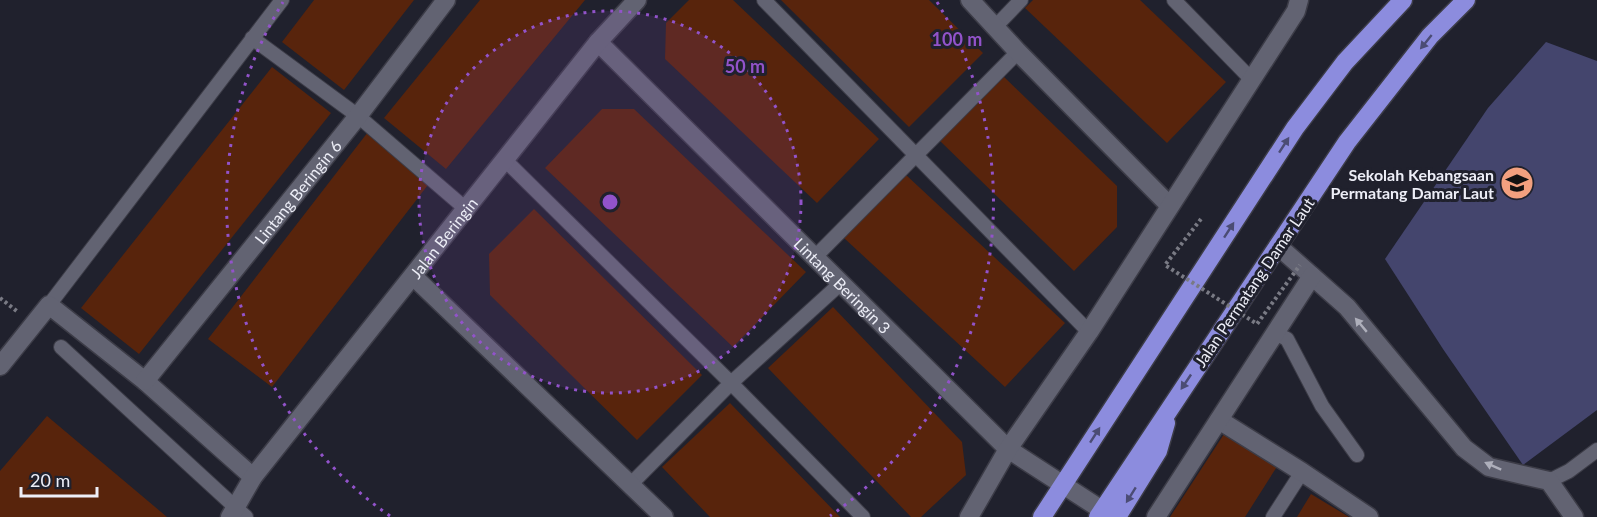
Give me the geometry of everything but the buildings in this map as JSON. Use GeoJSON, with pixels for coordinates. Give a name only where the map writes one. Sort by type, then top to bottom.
{"type":"FeatureCollection","features":[{"type":"Feature","properties":{"kind":"highway"},"geometry":{"type":"LineString","coordinates":[[1042,517],[1295,128],[1345,62],[1403,0]]}},
{"type":"Feature","properties":{"kind":"highway","name":"Jalan Permatang Damar Laut"},"geometry":{"type":"LineString","coordinates":[[1106,515],[1171,404],[1347,142],[1430,36],[1466,0]]}},
{"type":"Feature","properties":{"kind":"street","name":"Lintang Beringin 6"},"geometry":{"type":"LineString","coordinates":[[145,381],[358,116],[446,0]]}},
{"type":"Feature","properties":{"kind":"street","name":"Jalan Beringin"},"geometry":{"type":"LineString","coordinates":[[238,514],[254,477],[598,42],[637,0]]}},
{"type":"Feature","properties":{"kind":"street"},"geometry":{"type":"LineString","coordinates":[[970,0],[1169,205]]}},
{"type":"Feature","properties":{"kind":"street"},"geometry":{"type":"LineString","coordinates":[[969,517],[1008,449],[1089,332],[1296,11],[1299,0]]}},
{"type":"Feature","properties":{"kind":"street","name":"Lintang Beringin 3"},"geometry":{"type":"LineString","coordinates":[[598,42],[1008,449],[1106,515]]}},
{"type":"Feature","properties":{"kind":"street"},"geometry":{"type":"LineString","coordinates":[[1278,246],[1347,307],[1464,448],[1489,467],[1549,481],[1574,517]]}},
{"type":"Feature","properties":{"kind":"street"},"geometry":{"type":"LineString","coordinates":[[1156,517],[1275,333],[1306,270]]}},
{"type":"Feature","properties":{"kind":"street"},"geometry":{"type":"LineString","coordinates":[[413,276],[664,517]]}},
{"type":"Feature","properties":{"kind":"street"},"geometry":{"type":"LineString","coordinates":[[0,366],[49,305],[145,381],[254,477]]}},
{"type":"Feature","properties":{"kind":"street"},"geometry":{"type":"LineString","coordinates":[[1219,420],[1369,517]]}},
{"type":"Feature","properties":{"kind":"lane"},"geometry":{"type":"LineString","coordinates":[[49,305],[282,0]]}},
{"type":"Feature","properties":{"kind":"lane"},"geometry":{"type":"LineString","coordinates":[[764,0],[1089,332]]}},
{"type":"Feature","properties":{"kind":"lane"},"geometry":{"type":"LineString","coordinates":[[996,26],[1022,0]]}},
{"type":"Feature","properties":{"kind":"lane"},"geometry":{"type":"LineString","coordinates":[[1174,0],[1252,80]]}},
{"type":"Feature","properties":{"kind":"lane"},"geometry":{"type":"LineString","coordinates":[[252,38],[358,116],[466,209]]}},
{"type":"Feature","properties":{"kind":"lane"},"geometry":{"type":"LineString","coordinates":[[814,258],[1018,52]]}},
{"type":"Feature","properties":{"kind":"lane"},"geometry":{"type":"LineString","coordinates":[[505,160],[863,517]]}},
{"type":"Feature","properties":{"kind":"lane"},"geometry":{"type":"LineString","coordinates":[[631,484],[731,383],[840,284]]}},
{"type":"Feature","properties":{"kind":"lane"},"geometry":{"type":"LineString","coordinates":[[1275,333],[1287,339],[1322,406],[1357,455]]}},
{"type":"Feature","properties":{"kind":"lane"},"geometry":{"type":"LineString","coordinates":[[61,347],[238,514]]}},
{"type":"Feature","properties":{"kind":"lane"},"geometry":{"type":"LineString","coordinates":[[1549,481],[1569,471],[1597,450]]}},
{"type":"Feature","properties":{"kind":"lane"},"geometry":{"type":"LineString","coordinates":[[1273,517],[1302,472]]}},
{"type":"Feature","properties":{"kind":"path"},"geometry":{"type":"LineString","coordinates":[[1201,219],[1165,265],[1257,324],[1306,270]]}},
{"type":"Feature","properties":{"kind":"shaded area","name":"Sekolah Kebangsaan Permatang Damar Laut"},"geometry":{"type":"Polygon","coordinates":[[[1546,42],[1597,61],[1597,410],[1523,465],[1443,349],[1385,259],[1488,108],[1546,42]]]}},
{"type":"Feature","properties":{"kind":"place","name":"Sekolah Kebangsaan Permatang Damar Laut"},"geometry":{"type":"Point","coordinates":[1517,183]}}]}
